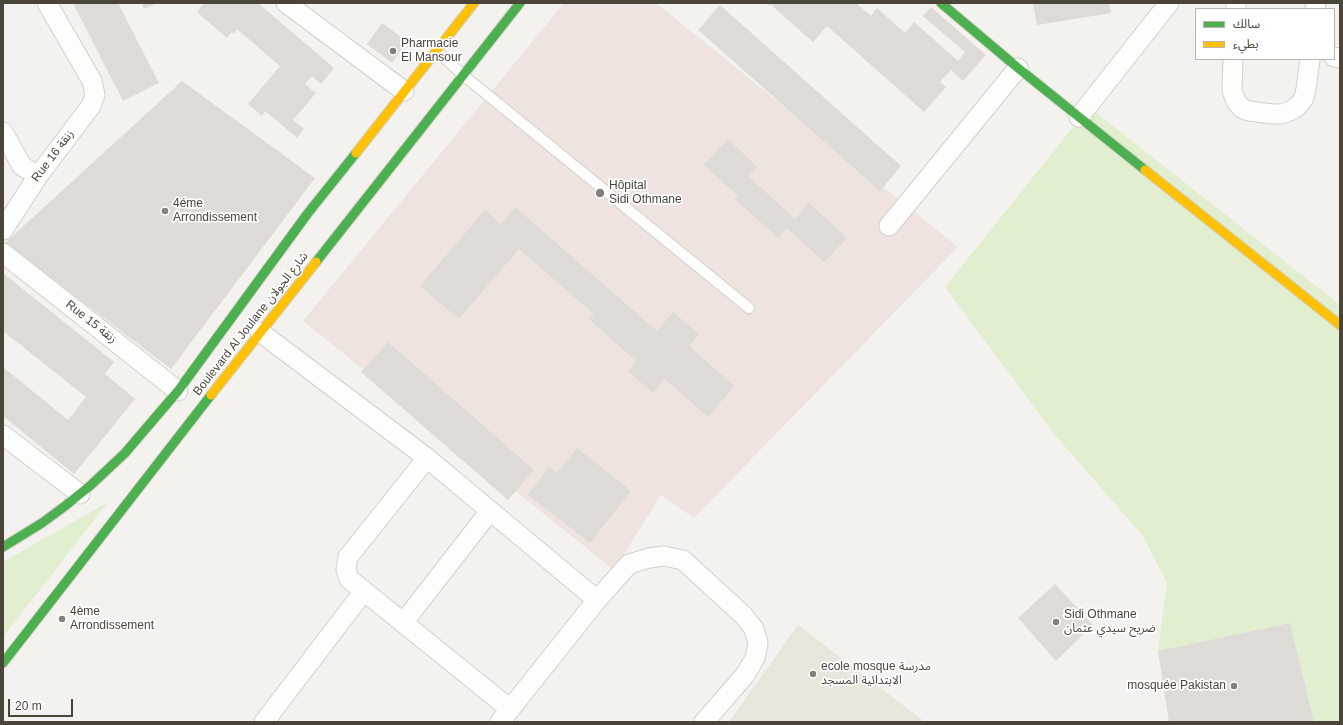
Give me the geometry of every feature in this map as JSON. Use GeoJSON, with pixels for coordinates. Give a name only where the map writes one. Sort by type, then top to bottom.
{"type":"FeatureCollection","features":[{"type":"Feature","properties":{"kind":"main road","name":"Boulevard Al Joulane شارع الجولان"},"geometry":{"type":"LineString","coordinates":[[3,546],[42,523],[65,506],[125,453],[178,391],[308,213],[474,3]]}},
{"type":"Feature","properties":{"kind":"main road","name":"Boulevard Al Joulane شارع الجولان"},"geometry":{"type":"LineString","coordinates":[[3,663],[260,332],[520,3]]}},
{"type":"Feature","properties":{"kind":"main road"},"geometry":{"type":"LineString","coordinates":[[941,3],[1018,68],[1340,325]]}},
{"type":"Feature","properties":{"kind":"street","name":"Rue 16 زنقة"},"geometry":{"type":"LineString","coordinates":[[3,230],[38,176],[91,106],[95,95],[92,81],[47,3]]}},
{"type":"Feature","properties":{"kind":"street"},"geometry":{"type":"LineString","coordinates":[[286,3],[404,92]]}},
{"type":"Feature","properties":{"kind":"street"},"geometry":{"type":"LineString","coordinates":[[1079,117],[1169,3]]}},
{"type":"Feature","properties":{"kind":"street"},"geometry":{"type":"LineString","coordinates":[[1233,60],[1232,90],[1238,104],[1243,109],[1249,111],[1272,114],[1282,114],[1290,111],[1297,107],[1304,98],[1310,60]]}},
{"type":"Feature","properties":{"kind":"street"},"geometry":{"type":"LineString","coordinates":[[889,226],[1018,68]]}},
{"type":"Feature","properties":{"kind":"street"},"geometry":{"type":"LineString","coordinates":[[3,132],[22,166],[38,176]]}},
{"type":"Feature","properties":{"kind":"street","name":"Rue 15 زنقة"},"geometry":{"type":"LineString","coordinates":[[3,253],[178,391]]}},
{"type":"Feature","properties":{"kind":"street"},"geometry":{"type":"LineString","coordinates":[[260,332],[427,458],[597,600]]}},
{"type":"Feature","properties":{"kind":"street"},"geometry":{"type":"LineString","coordinates":[[3,435],[80,494]]}},
{"type":"Feature","properties":{"kind":"street"},"geometry":{"type":"LineString","coordinates":[[427,458],[348,557],[346,569],[349,579],[403,623],[505,715],[597,600],[629,564],[649,558],[664,556],[683,560],[744,615],[754,629],[758,643],[755,658],[745,674],[704,722]]}},
{"type":"Feature","properties":{"kind":"street"},"geometry":{"type":"LineString","coordinates":[[403,623],[490,511]]}},
{"type":"Feature","properties":{"kind":"street"},"geometry":{"type":"LineString","coordinates":[[264,722],[364,591]]}},
{"type":"Feature","properties":{"kind":"lane"},"geometry":{"type":"LineString","coordinates":[[436,51],[463,75],[748,308]]}},
{"type":"Feature","properties":{"kind":"shaded area"},"geometry":{"type":"Polygon","coordinates":[[[564,3],[656,3],[958,247],[694,518],[661,495],[614,570],[303,321],[564,3]]]}},
{"type":"Feature","properties":{"kind":"shaded area","name":"ecole mosque مدرسة الابتدائية المسجد"},"geometry":{"type":"Polygon","coordinates":[[[798,625],[925,722],[729,722],[798,625]]]}},
{"type":"Feature","properties":{"kind":"green space"},"geometry":{"type":"Polygon","coordinates":[[[1089,107],[1340,305],[1340,722],[1314,722],[1290,623],[1158,651],[1167,583],[1143,536],[1054,434],[945,287],[1089,107]]]}},
{"type":"Feature","properties":{"kind":"green space"},"geometry":{"type":"Polygon","coordinates":[[[108,502],[3,637],[3,562],[108,502]]]}},
{"type":"Feature","properties":{"kind":"building"},"geometry":{"type":"Polygon","coordinates":[[[73,3],[118,3],[159,83],[123,101],[73,3]]]}},
{"type":"Feature","properties":{"kind":"building"},"geometry":{"type":"Polygon","coordinates":[[[142,3],[157,3],[144,9],[142,3]]]}},
{"type":"Feature","properties":{"kind":"building"},"geometry":{"type":"Polygon","coordinates":[[[204,3],[258,3],[334,68],[321,84],[312,76],[305,84],[316,93],[293,120],[304,129],[297,138],[265,111],[262,116],[248,104],[280,66],[237,29],[234,34],[232,32],[227,38],[197,12],[204,3]]]}},
{"type":"Feature","properties":{"kind":"building"},"geometry":{"type":"Polygon","coordinates":[[[766,3],[856,3],[871,16],[877,8],[905,33],[914,22],[958,61],[965,52],[923,16],[931,7],[986,55],[963,81],[951,70],[940,82],[946,87],[924,112],[827,26],[813,42],[770,4],[769,6],[766,3]]]}},
{"type":"Feature","properties":{"kind":"building"},"geometry":{"type":"Polygon","coordinates":[[[1033,3],[1109,3],[1111,13],[1037,25],[1033,3]]]}},
{"type":"Feature","properties":{"kind":"building"},"geometry":{"type":"Polygon","coordinates":[[[720,5],[901,166],[880,191],[698,30],[720,5]]]}},
{"type":"Feature","properties":{"kind":"building"},"geometry":{"type":"Polygon","coordinates":[[[382,23],[407,41],[392,63],[367,44],[382,23]]]}},
{"type":"Feature","properties":{"kind":"building","name":"4éme Arrondissement"},"geometry":{"type":"Polygon","coordinates":[[[182,81],[315,178],[171,369],[5,243],[182,81]]]}},
{"type":"Feature","properties":{"kind":"building"},"geometry":{"type":"Polygon","coordinates":[[[728,139],[757,167],[748,176],[795,219],[809,203],[847,238],[824,262],[787,228],[778,238],[735,199],[738,196],[704,165],[728,139]]]}},
{"type":"Feature","properties":{"kind":"building"},"geometry":{"type":"Polygon","coordinates":[[[515,207],[657,331],[673,312],[699,334],[689,346],[734,386],[708,417],[665,379],[653,393],[628,371],[636,361],[589,319],[594,314],[519,249],[459,319],[420,286],[485,210],[501,224],[515,207]]]}},
{"type":"Feature","properties":{"kind":"building"},"geometry":{"type":"Polygon","coordinates":[[[3,273],[114,362],[105,374],[135,399],[74,474],[3,416],[3,367],[68,420],[86,397],[3,331],[3,273]]]}},
{"type":"Feature","properties":{"kind":"building"},"geometry":{"type":"Polygon","coordinates":[[[388,342],[534,470],[508,500],[361,372],[388,342]]]}},
{"type":"Feature","properties":{"kind":"building"},"geometry":{"type":"Polygon","coordinates":[[[577,448],[631,491],[590,543],[528,495],[549,467],[557,473],[577,448]]]}},
{"type":"Feature","properties":{"kind":"building","name":"Sidi Othmane ضريح سيدي عثمان"},"geometry":{"type":"Polygon","coordinates":[[[1055,584],[1093,625],[1056,661],[1018,618],[1055,584]]]}},
{"type":"Feature","properties":{"kind":"building","name":"mosquée Pakistan"},"geometry":{"type":"Polygon","coordinates":[[[1290,623],[1314,722],[1169,722],[1158,651],[1290,623]]]}},
{"type":"Feature","properties":{"kind":"traffic: fast"},"geometry":{"type":"LineString","coordinates":[[316,262],[520,3]]}},
{"type":"Feature","properties":{"kind":"traffic: fast"},"geometry":{"type":"LineString","coordinates":[[941,3],[1018,68],[1145,170]]}},
{"type":"Feature","properties":{"kind":"traffic: fast"},"geometry":{"type":"LineString","coordinates":[[3,547],[42,523],[65,506],[91,485],[125,453],[178,391],[308,213],[356,153]]}},
{"type":"Feature","properties":{"kind":"traffic: fast"},"geometry":{"type":"LineString","coordinates":[[3,663],[211,395]]}},
{"type":"Feature","properties":{"kind":"traffic: slow"},"geometry":{"type":"LineString","coordinates":[[356,153],[474,3]]}},
{"type":"Feature","properties":{"kind":"traffic: slow"},"geometry":{"type":"LineString","coordinates":[[1145,170],[1340,325]]}},
{"type":"Feature","properties":{"kind":"traffic: slow"},"geometry":{"type":"LineString","coordinates":[[211,395],[316,262]]}},
{"type":"Feature","properties":{"kind":"place","name":"Pharmacie El Mansour"},"geometry":{"type":"Point","coordinates":[393,51]}},
{"type":"Feature","properties":{"kind":"place","name":"Hôpital Sidi Othmane"},"geometry":{"type":"Point","coordinates":[600,193]}},
{"type":"Feature","properties":{"kind":"place","name":"4éme Arrondissement"},"geometry":{"type":"Point","coordinates":[165,211]}},
{"type":"Feature","properties":{"kind":"place","name":"4ème Arrondissement"},"geometry":{"type":"Point","coordinates":[62,619]}},
{"type":"Feature","properties":{"kind":"place","name":"Sidi Othmane ضريح سيدي عثمان"},"geometry":{"type":"Point","coordinates":[1056,622]}},
{"type":"Feature","properties":{"kind":"place","name":"ecole mosque مدرسة الابتدائية المسجد"},"geometry":{"type":"Point","coordinates":[813,674]}},
{"type":"Feature","properties":{"kind":"place","name":"mosquée Pakistan"},"geometry":{"type":"Point","coordinates":[1234,686]}}]}
